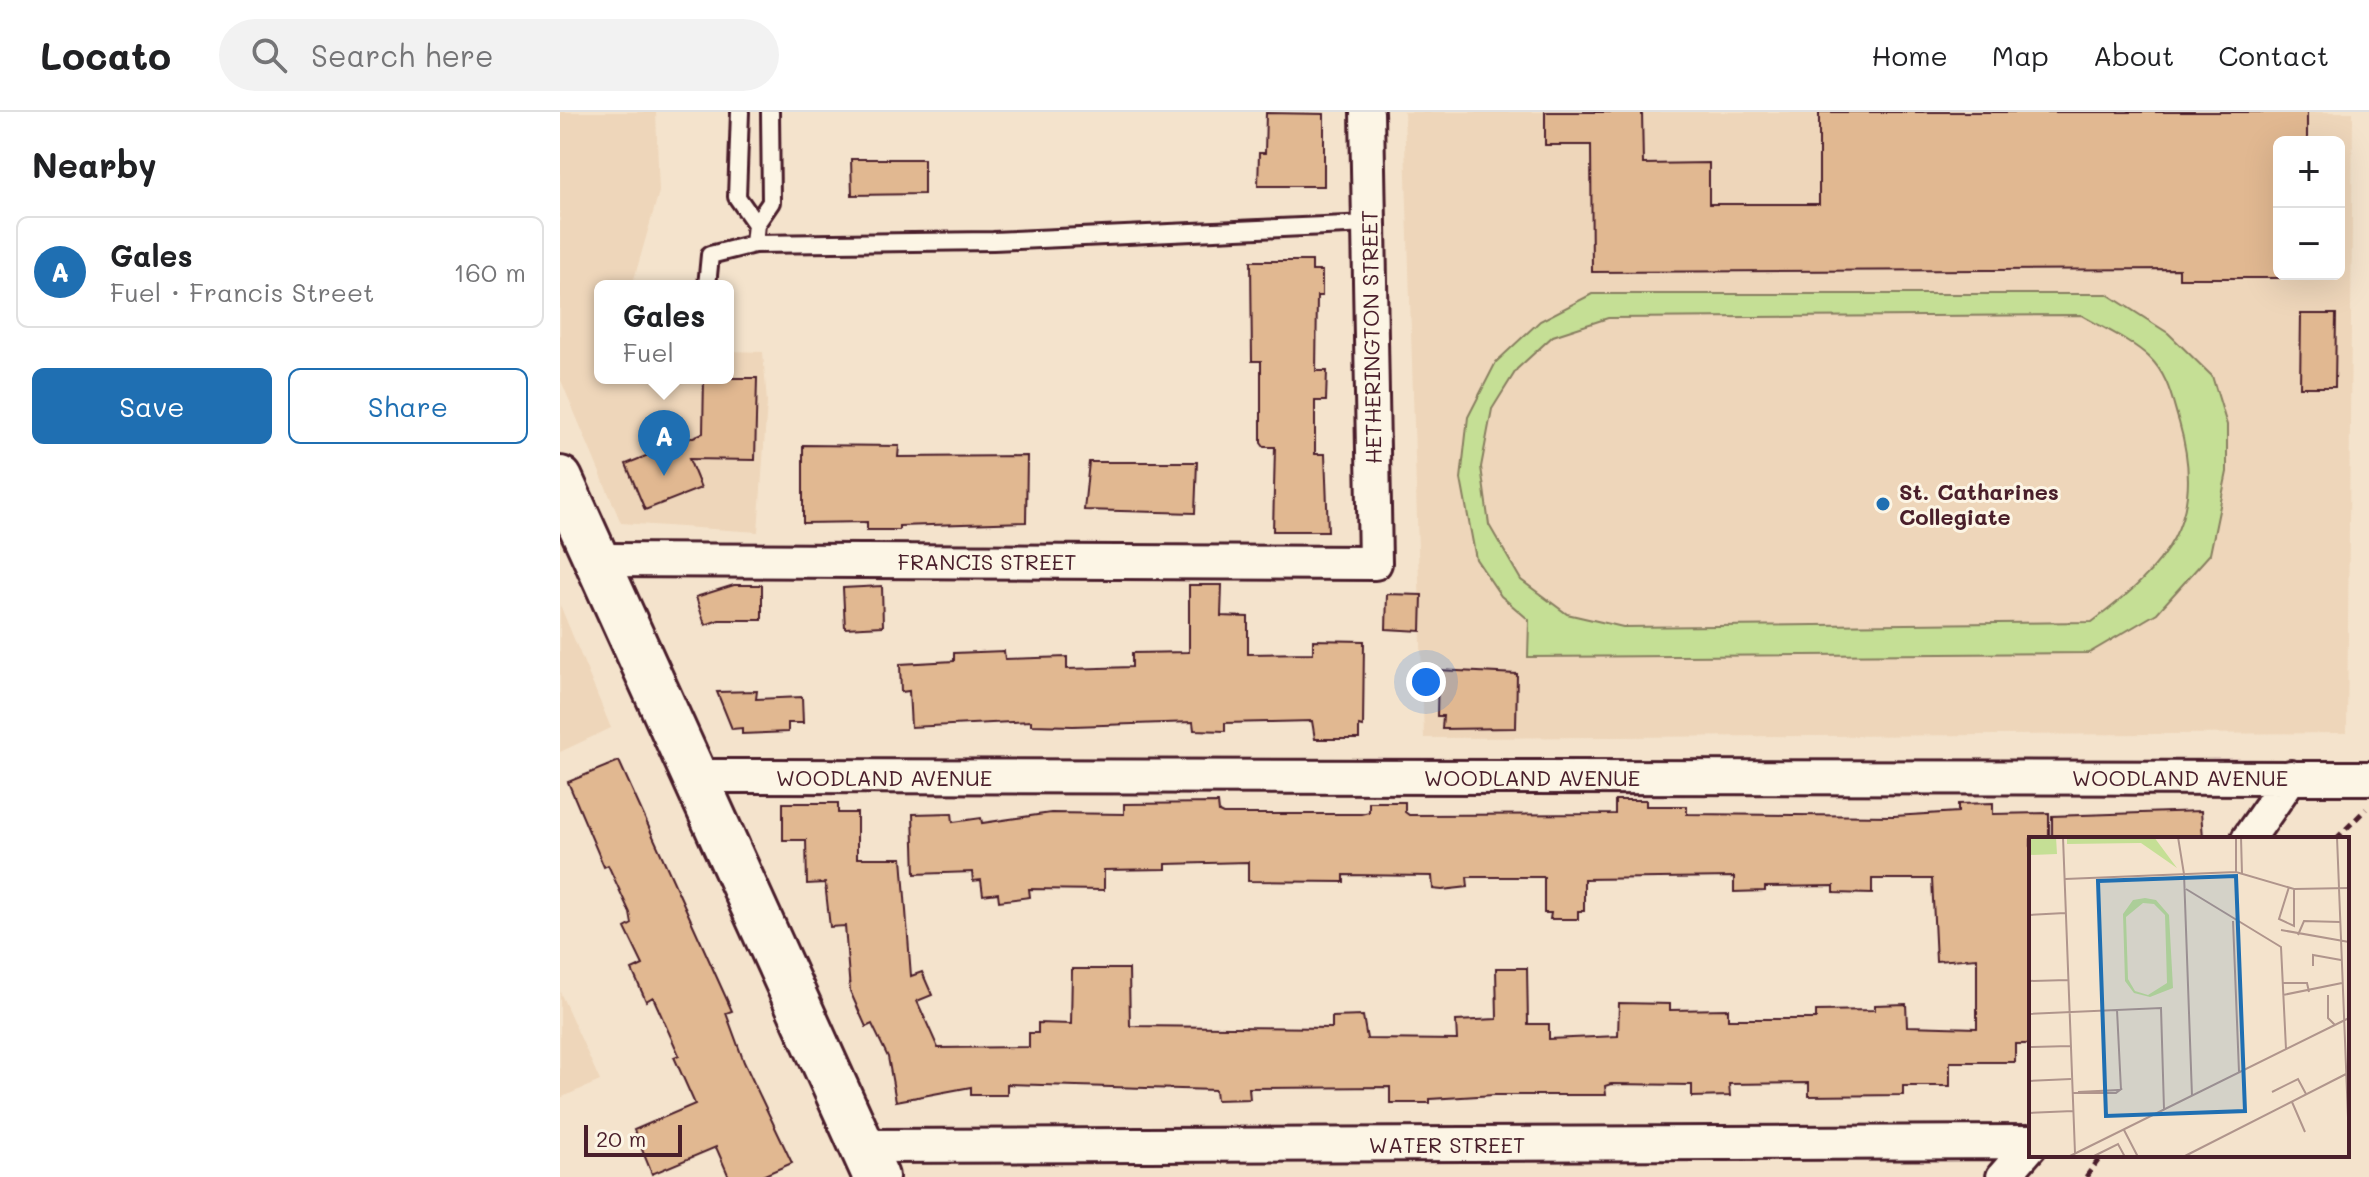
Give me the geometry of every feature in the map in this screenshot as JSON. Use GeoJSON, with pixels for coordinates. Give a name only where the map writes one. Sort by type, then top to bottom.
{"type":"FeatureCollection","features":[{"type":"Feature","properties":{"kind":"main road"},"geometry":{"type":"LineString","coordinates":[[560,479],[869,1161]]}},
{"type":"Feature","properties":{"kind":"street","name":"HETHERINGTON STREET"},"geometry":{"type":"LineString","coordinates":[[1367,112],[1375,563]]}},
{"type":"Feature","properties":{"kind":"street","name":"FRANCIS STREET"},"geometry":{"type":"LineString","coordinates":[[599,560],[1375,563]]}},
{"type":"Feature","properties":{"kind":"street","name":"WOODLAND AVENUE"},"geometry":{"type":"LineString","coordinates":[[696,776],[2369,778]]}},
{"type":"Feature","properties":{"kind":"street"},"geometry":{"type":"LineString","coordinates":[[2249,837],[2291,777]]}},
{"type":"Feature","properties":{"kind":"street","name":"WATER STREET"},"geometry":{"type":"LineString","coordinates":[[869,1161],[2029,1144]]}},
{"type":"Feature","properties":{"kind":"street"},"geometry":{"type":"LineString","coordinates":[[2003,1177],[2029,1146]]}},
{"type":"Feature","properties":{"kind":"lane"},"geometry":{"type":"LineString","coordinates":[[740,112],[737,197],[756,224]]}},
{"type":"Feature","properties":{"kind":"lane"},"geometry":{"type":"LineString","coordinates":[[754,244],[756,224],[771,202],[770,112]]}},
{"type":"Feature","properties":{"kind":"lane"},"geometry":{"type":"LineString","coordinates":[[708,280],[710,255],[754,244],[993,241],[1369,224]]}},
{"type":"Feature","properties":{"kind":"path"},"geometry":{"type":"LineString","coordinates":[[2338,837],[2369,806]]}},
{"type":"Feature","properties":{"kind":"path"},"geometry":{"type":"LineString","coordinates":[[2086,1177],[2101,1157]]}},
{"type":"Feature","properties":{"kind":"shaded area"},"geometry":{"type":"Polygon","coordinates":[[[560,112],[656,112],[659,192],[634,280],[594,280],[594,384],[734,384],[734,351],[763,352],[767,403],[758,532],[621,523],[560,378],[560,112]]]}},
{"type":"Feature","properties":{"kind":"shaded area","name":"St. Catharines Collegiate"},"geometry":{"type":"Polygon","coordinates":[[[1404,112],[2353,112],[2347,733],[1424,738],[1404,112]]]}},
{"type":"Feature","properties":{"kind":"shaded area"},"geometry":{"type":"Polygon","coordinates":[[[560,605],[611,728],[560,752],[560,605]]]}},
{"type":"Feature","properties":{"kind":"shaded area"},"geometry":{"type":"Polygon","coordinates":[[[560,992],[600,1081],[560,1098],[560,992]]]}},
{"type":"Feature","properties":{"kind":"green space"},"geometry":{"type":"Polygon","coordinates":[[[1592,294],[2107,294],[2168,333],[2212,376],[2227,425],[2227,472],[2210,554],[2157,613],[2089,653],[1528,657],[1529,620],[1501,596],[1476,559],[1461,479],[1468,417],[1496,362],[1540,321],[1592,294]],[[2081,315],[1608,318],[1553,336],[1517,369],[1492,409],[1481,467],[1489,525],[1521,580],[1567,614],[1623,627],[2092,622],[2141,581],[2160,560],[2184,514],[2188,487],[2179,422],[2161,372],[2142,351],[2081,315]]]}},
{"type":"Feature","properties":{"kind":"building"},"geometry":{"type":"Polygon","coordinates":[[[1545,112],[1642,112],[1643,164],[1709,163],[1709,204],[1819,204],[1819,112],[2307,112],[2307,136],[2273,136],[2273,278],[2179,278],[2179,269],[1592,272],[1591,145],[1545,145],[1545,112]]]}},
{"type":"Feature","properties":{"kind":"building"},"geometry":{"type":"Polygon","coordinates":[[[1266,113],[1324,114],[1324,186],[1258,186],[1259,153],[1265,153],[1266,113]]]}},
{"type":"Feature","properties":{"kind":"building"},"geometry":{"type":"Polygon","coordinates":[[[851,159],[924,159],[924,194],[852,195],[851,159]]]}},
{"type":"Feature","properties":{"kind":"building"},"geometry":{"type":"Polygon","coordinates":[[[1251,261],[1312,261],[1312,271],[1322,271],[1322,296],[1317,296],[1316,371],[1327,371],[1326,401],[1315,401],[1315,454],[1325,454],[1328,531],[1273,531],[1275,447],[1264,447],[1261,443],[1261,361],[1252,361],[1251,261]]]}},
{"type":"Feature","properties":{"kind":"building"},"geometry":{"type":"Polygon","coordinates":[[[2301,314],[2336,314],[2335,387],[2300,387],[2301,314]]]}},
{"type":"Feature","properties":{"kind":"building"},"geometry":{"type":"Polygon","coordinates":[[[734,378],[757,378],[755,460],[689,459],[701,488],[645,510],[626,464],[703,433],[704,384],[734,384],[734,378]]]}},
{"type":"Feature","properties":{"kind":"building"},"geometry":{"type":"Polygon","coordinates":[[[803,445],[899,446],[898,457],[1027,456],[1026,522],[899,526],[899,530],[867,530],[867,522],[803,523],[803,445]]]}},
{"type":"Feature","properties":{"kind":"building"},"geometry":{"type":"Polygon","coordinates":[[[1089,462],[1197,462],[1195,513],[1084,510],[1089,462]]]}},
{"type":"Feature","properties":{"kind":"building"},"geometry":{"type":"Polygon","coordinates":[[[734,585],[762,585],[762,620],[719,620],[705,625],[696,597],[734,585]]]}},
{"type":"Feature","properties":{"kind":"building"},"geometry":{"type":"Polygon","coordinates":[[[1189,585],[1222,585],[1221,616],[1248,617],[1248,654],[1313,653],[1313,640],[1364,641],[1363,727],[1359,726],[1359,739],[1315,739],[1312,721],[1225,723],[1225,731],[1194,730],[1193,722],[1073,726],[1031,725],[1031,721],[911,727],[909,691],[901,692],[900,664],[954,661],[954,653],[1004,651],[1005,659],[1067,657],[1067,669],[1132,667],[1132,653],[1189,652],[1189,585]]]}},
{"type":"Feature","properties":{"kind":"building"},"geometry":{"type":"Polygon","coordinates":[[[882,586],[883,626],[845,628],[843,588],[882,586]]]}},
{"type":"Feature","properties":{"kind":"building"},"geometry":{"type":"Polygon","coordinates":[[[1387,594],[1422,595],[1421,631],[1386,629],[1387,594]]]}},
{"type":"Feature","properties":{"kind":"building"},"geometry":{"type":"Polygon","coordinates":[[[1438,670],[1517,674],[1516,728],[1442,729],[1443,716],[1437,716],[1438,670]]]}},
{"type":"Feature","properties":{"kind":"building"},"geometry":{"type":"Polygon","coordinates":[[[757,691],[756,699],[802,697],[803,723],[788,723],[788,732],[742,734],[742,728],[732,729],[717,692],[757,691]]]}},
{"type":"Feature","properties":{"kind":"building"},"geometry":{"type":"Polygon","coordinates":[[[619,761],[732,1011],[726,1013],[744,1062],[792,1163],[760,1177],[729,1177],[716,1147],[652,1174],[634,1130],[695,1104],[674,1057],[679,1055],[653,997],[646,1001],[632,970],[643,965],[625,928],[632,924],[630,913],[608,865],[604,867],[568,782],[619,761]]]}},
{"type":"Feature","properties":{"kind":"building"},"geometry":{"type":"Polygon","coordinates":[[[1615,800],[1646,800],[1646,806],[1687,806],[1687,814],[1894,816],[1958,812],[1958,804],[1993,803],[1993,814],[2049,813],[2049,837],[2029,837],[2029,1044],[2015,1044],[2015,1062],[1950,1062],[1950,1086],[1903,1086],[1903,1095],[1809,1096],[1809,1083],[1729,1084],[1730,1096],[1692,1097],[1692,1085],[1611,1084],[1605,1086],[1606,1095],[1494,1095],[1430,1099],[1430,1103],[1390,1103],[1390,1087],[1249,1088],[1250,1099],[1216,1100],[1215,1090],[1007,1084],[1007,1095],[971,1095],[971,1087],[896,1101],[888,1057],[872,1024],[866,1027],[850,991],[845,926],[830,927],[825,883],[807,884],[806,840],[783,840],[783,803],[838,803],[838,813],[857,813],[857,858],[902,858],[911,976],[922,972],[932,995],[917,1001],[938,1048],[1029,1047],[1029,1033],[1038,1033],[1038,1023],[1071,1024],[1072,969],[1129,969],[1130,1026],[1332,1028],[1332,1017],[1363,1016],[1367,1039],[1457,1040],[1456,1021],[1497,1019],[1496,968],[1527,968],[1528,1024],[1549,1024],[1549,1039],[1618,1036],[1619,1003],[1670,1004],[1670,1010],[1728,1009],[1728,1019],[1816,1019],[1816,1011],[1875,1010],[1875,1005],[1906,1004],[1907,1026],[1977,1028],[1977,958],[1936,961],[1932,879],[1872,879],[1872,894],[1834,893],[1834,886],[1765,887],[1765,891],[1734,892],[1734,877],[1584,879],[1584,911],[1578,911],[1578,919],[1550,919],[1551,913],[1544,913],[1544,877],[1467,877],[1468,887],[1442,890],[1433,889],[1432,876],[1344,875],[1344,882],[1248,881],[1248,862],[1166,864],[1166,869],[1104,870],[1104,890],[1029,889],[1030,897],[999,901],[998,893],[983,895],[981,880],[973,881],[972,872],[915,874],[913,814],[952,813],[953,822],[981,818],[982,823],[1051,813],[1124,814],[1124,804],[1218,803],[1219,812],[1223,814],[1361,814],[1369,812],[1369,802],[1405,802],[1405,812],[1409,815],[1615,814],[1615,800]]]}},
{"type":"Feature","properties":{"kind":"building"},"geometry":{"type":"Polygon","coordinates":[[[2201,811],[2203,837],[2052,837],[2052,816],[2201,811]]]}},
{"type":"Feature","properties":{"kind":"place","name":"Gales"},"geometry":{"type":"Point","coordinates":[664,476]}},
{"type":"Feature","properties":{"kind":"place","name":"St. Catharines Collegiate"},"geometry":{"type":"Point","coordinates":[1883,504]}}]}
